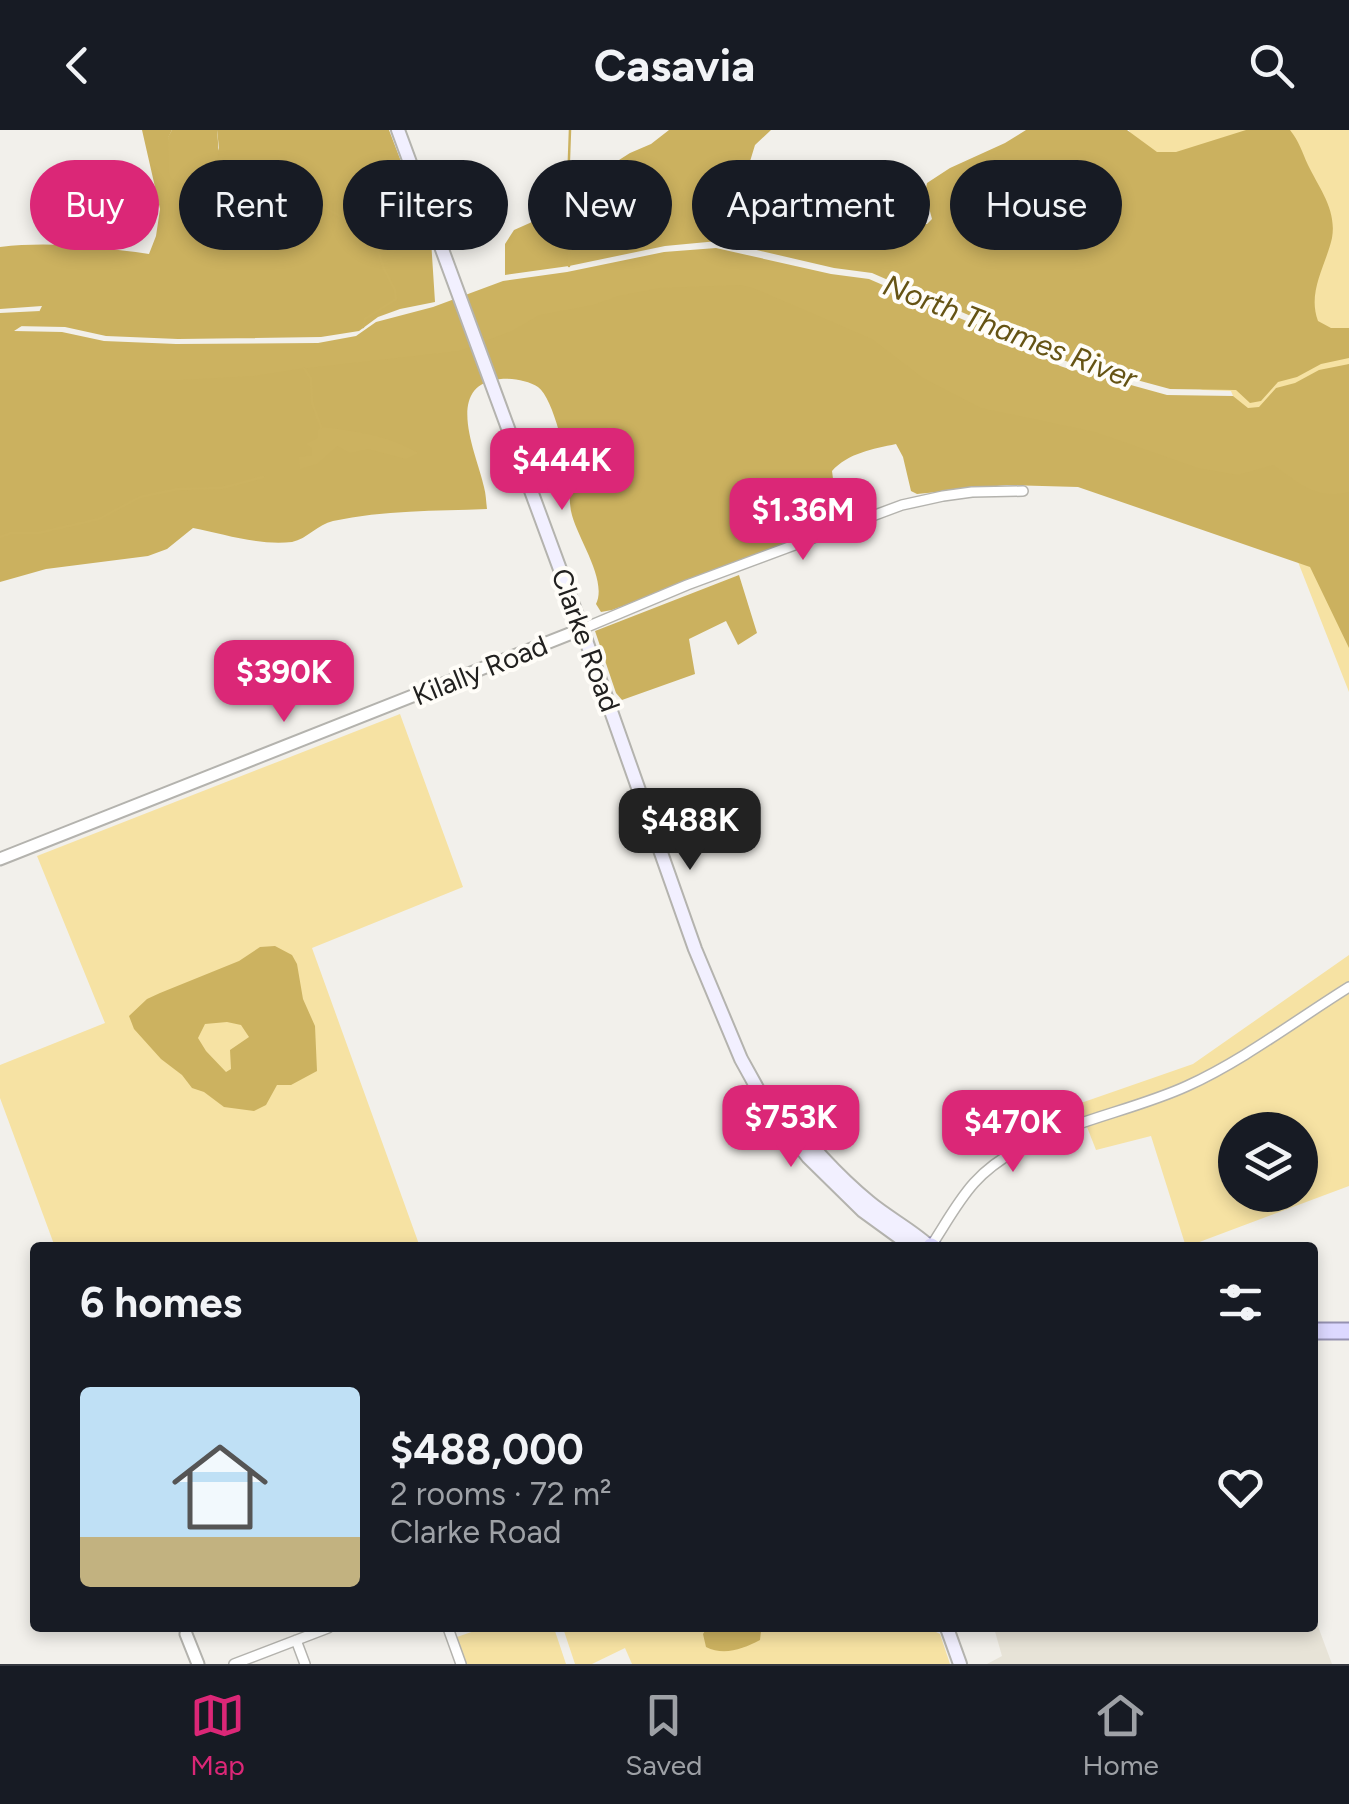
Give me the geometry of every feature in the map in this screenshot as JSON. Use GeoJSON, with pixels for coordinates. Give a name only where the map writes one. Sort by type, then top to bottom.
{"type":"FeatureCollection","features":[{"type":"Feature","properties":{"kind":"highway"},"geometry":{"type":"LineString","coordinates":[[1318,1331],[1349,1332]]}},
{"type":"Feature","properties":{"kind":"main road","name":"Clarke Road"},"geometry":{"type":"LineString","coordinates":[[398,130],[582,629],[695,950],[741,1059],[762,1097],[808,1157],[863,1211],[906,1242]]}},
{"type":"Feature","properties":{"kind":"main road","name":"Clarke Road"},"geometry":{"type":"LineString","coordinates":[[733,1037],[768,1092],[817,1152],[870,1203],[925,1242]]}},
{"type":"Feature","properties":{"kind":"main road"},"geometry":{"type":"LineString","coordinates":[[948,1632],[960,1664]]}},
{"type":"Feature","properties":{"kind":"street","name":"Kilally Road"},"geometry":{"type":"LineString","coordinates":[[0,859],[704,579],[902,506],[972,492],[1023,491]]}},
{"type":"Feature","properties":{"kind":"street"},"geometry":{"type":"LineString","coordinates":[[935,1242],[974,1183],[1008,1154],[1186,1086],[1349,987]]}},
{"type":"Feature","properties":{"kind":"street"},"geometry":{"type":"LineString","coordinates":[[234,1664],[317,1632]]}},
{"type":"Feature","properties":{"kind":"street"},"geometry":{"type":"LineString","coordinates":[[449,1632],[461,1664]]}},
{"type":"Feature","properties":{"kind":"street"},"geometry":{"type":"LineString","coordinates":[[186,1634],[198,1664]]}},
{"type":"Feature","properties":{"kind":"street"},"geometry":{"type":"LineString","coordinates":[[296,1640],[305,1664]]}},
{"type":"Feature","properties":{"kind":"shaded area"},"geometry":{"type":"Polygon","coordinates":[[[142,130],[172,130],[168,138],[180,160],[179,250],[323,250],[323,160],[215,160],[219,148],[217,130],[389,130],[400,160],[343,160],[343,250],[432,250],[435,302],[378,317],[359,331],[321,337],[178,339],[106,336],[65,327],[14,326],[39,312],[42,306],[0,309],[0,247],[30,245],[30,250],[149,254],[151,250],[159,250],[159,160],[149,160],[142,130]]]}},
{"type":"Feature","properties":{"kind":"shaded area"},"geometry":{"type":"Polygon","coordinates":[[[172,130],[217,130],[217,160],[179,160],[179,183],[169,173],[168,137],[172,130]]]}},
{"type":"Feature","properties":{"kind":"shaded area"},"geometry":{"type":"Polygon","coordinates":[[[669,130],[771,130],[755,145],[750,160],[692,160],[692,243],[672,245],[672,160],[619,160],[669,130]]]}},
{"type":"Feature","properties":{"kind":"shaded area"},"geometry":{"type":"Polygon","coordinates":[[[1026,130],[1127,130],[1157,152],[1176,152],[1246,130],[1290,130],[1332,218],[1332,238],[1316,289],[1315,310],[1318,321],[1331,328],[1349,328],[1349,358],[1321,364],[1278,382],[1261,401],[1250,403],[1236,390],[1170,389],[1096,365],[1074,364],[995,322],[973,317],[872,273],[757,250],[930,250],[930,181],[950,168],[950,250],[1122,250],[1122,160],[968,160],[1026,130]]]}},
{"type":"Feature","properties":{"kind":"shaded area"},"geometry":{"type":"Polygon","coordinates":[[[1129,130],[1349,130],[1349,692],[1231,391],[1187,385],[1219,361],[1129,130]]]}},
{"type":"Feature","properties":{"kind":"shaded area"},"geometry":{"type":"Polygon","coordinates":[[[528,224],[528,250],[646,250],[505,275],[505,250],[514,230],[528,224]]]}},
{"type":"Feature","properties":{"kind":"shaded area","name":"North Thames River"},"geometry":{"type":"Polygon","coordinates":[[[725,250],[869,279],[971,323],[993,328],[1060,366],[1093,371],[1167,395],[1233,396],[1248,408],[1259,407],[1276,388],[1319,370],[1349,364],[1349,492],[1317,492],[1273,465],[1238,475],[1198,468],[1095,432],[981,408],[923,378],[872,339],[741,285],[660,288],[618,296],[539,315],[512,331],[459,351],[254,376],[0,380],[0,313],[40,311],[14,331],[62,332],[104,341],[318,343],[356,336],[376,322],[433,307],[503,281],[664,252],[725,250]]]}},
{"type":"Feature","properties":{"kind":"shaded area"},"geometry":{"type":"Polygon","coordinates":[[[744,282],[1349,489],[1349,648],[1310,567],[1078,487],[1007,485],[917,494],[911,491],[896,444],[853,456],[832,471],[836,528],[601,612],[596,604],[599,594],[595,570],[571,511],[568,471],[554,416],[538,387],[510,379],[483,384],[472,393],[468,407],[471,440],[487,509],[352,517],[328,523],[292,542],[280,543],[193,528],[167,549],[148,556],[46,569],[0,582],[0,376],[184,376],[542,312],[663,284],[744,282]]]}},
{"type":"Feature","properties":{"kind":"shaded area"},"geometry":{"type":"Polygon","coordinates":[[[321,427],[383,438],[418,453],[406,459],[368,449],[350,453],[337,446],[317,464],[300,469],[299,457],[312,455],[312,448],[306,444],[318,438],[321,427]]]}},
{"type":"Feature","properties":{"kind":"shaded area"},"geometry":{"type":"Polygon","coordinates":[[[739,575],[757,633],[738,645],[726,621],[689,639],[695,674],[622,700],[616,693],[595,631],[739,575]]]}},
{"type":"Feature","properties":{"kind":"shaded area"},"geometry":{"type":"Polygon","coordinates":[[[400,714],[463,887],[312,948],[418,1242],[53,1242],[0,1098],[0,1065],[105,1023],[37,856],[400,714]]]}},
{"type":"Feature","properties":{"kind":"shaded area"},"geometry":{"type":"Polygon","coordinates":[[[275,946],[292,955],[297,964],[303,999],[315,1026],[317,1071],[291,1085],[277,1085],[266,1105],[254,1111],[224,1107],[192,1088],[134,1029],[129,1016],[147,999],[239,961],[260,947],[275,946]],[[205,1024],[198,1038],[226,1072],[231,1069],[230,1050],[249,1037],[241,1025],[205,1024]]]}},
{"type":"Feature","properties":{"kind":"shaded area"},"geometry":{"type":"Polygon","coordinates":[[[1349,955],[1349,1186],[1318,1198],[1318,1112],[1218,1112],[1218,1212],[1280,1212],[1199,1242],[1184,1242],[1151,1136],[1096,1150],[1078,1104],[1193,1064],[1349,955]]]}},
{"type":"Feature","properties":{"kind":"shaded area"},"geometry":{"type":"Polygon","coordinates":[[[1318,1626],[1332,1664],[987,1664],[1002,1656],[995,1632],[1318,1632],[1318,1626]]]}},
{"type":"Feature","properties":{"kind":"shaded area"},"geometry":{"type":"Polygon","coordinates":[[[471,1632],[555,1632],[566,1664],[466,1664],[454,1638],[471,1632]]]}},
{"type":"Feature","properties":{"kind":"shaded area"},"geometry":{"type":"Polygon","coordinates":[[[564,1632],[936,1632],[950,1664],[632,1664],[625,1648],[592,1664],[575,1664],[564,1632]]]}},
{"type":"Feature","properties":{"kind":"shaded area"},"geometry":{"type":"Polygon","coordinates":[[[761,1632],[760,1640],[720,1651],[706,1647],[703,1634],[761,1632]]]}},
{"type":"Feature","properties":{"kind":"waterway"},"geometry":{"type":"LineString","coordinates":[[569,266],[570,130]]}},
{"type":"Feature","properties":{"kind":"waterway"},"geometry":{"type":"LineString","coordinates":[[323,207],[372,233],[395,290],[396,299],[365,319],[363,327]]}},
{"type":"Feature","properties":{"kind":"waterway"},"geometry":{"type":"LineString","coordinates":[[304,368],[311,379],[312,402],[321,427]]}},
{"type":"Feature","properties":{"kind":"waterway"},"geometry":{"type":"LineString","coordinates":[[0,537],[99,519],[140,497],[178,489],[222,488],[263,477]]}}]}
